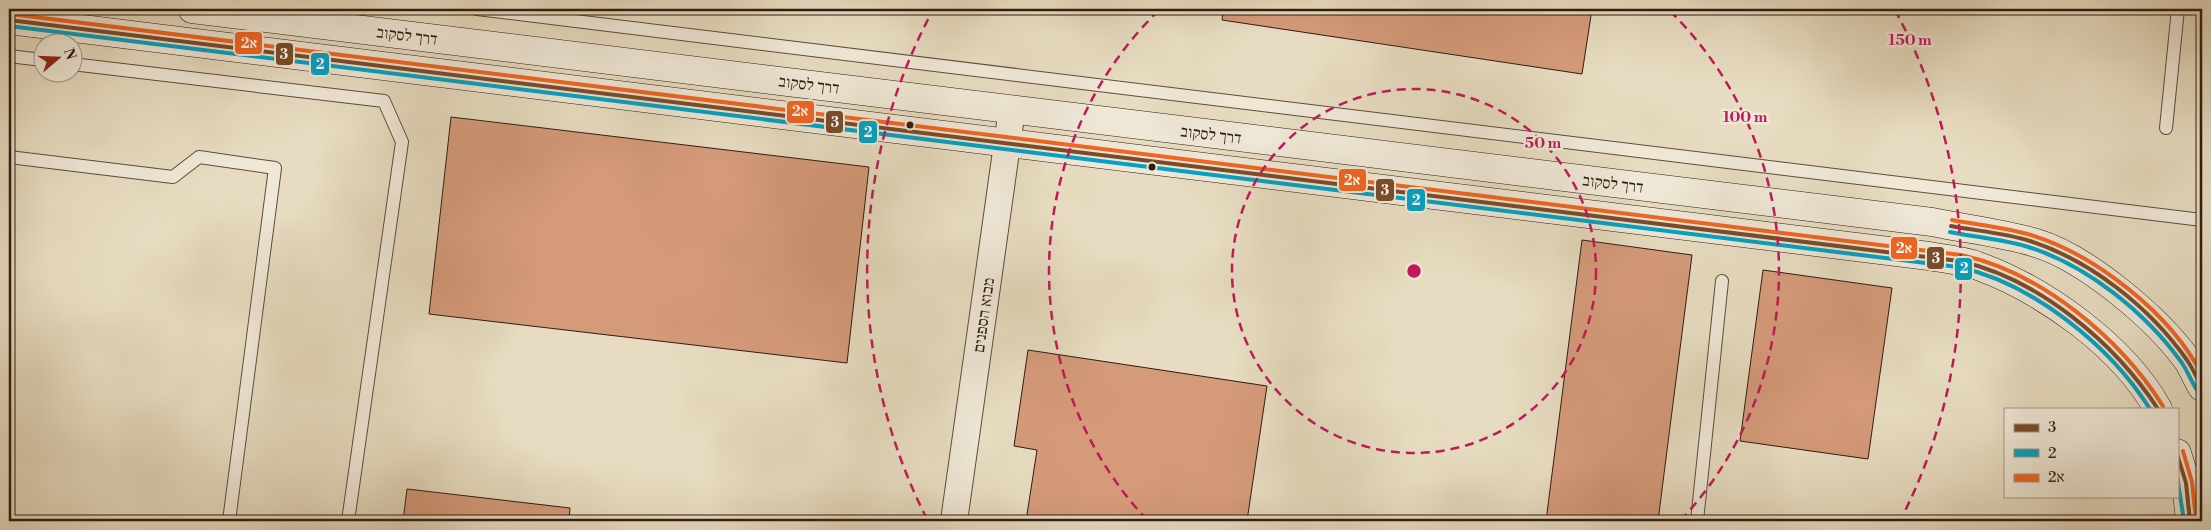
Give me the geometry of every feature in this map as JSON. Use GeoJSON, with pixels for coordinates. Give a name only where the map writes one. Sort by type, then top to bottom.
{"type":"FeatureCollection","features":[{"type":"Feature","properties":{"kind":"street","name":"דרך לסקוב"},"geometry":{"type":"LineString","coordinates":[[192,9],[1932,222],[2037,243],[2065,255],[2128,298],[2154,323],[2188,361],[2202,387]]}},
{"type":"Feature","properties":{"kind":"street","name":"דרך לסקוב"},"geometry":{"type":"LineString","coordinates":[[9,20],[1929,256],[1976,265],[2012,281],[2067,315],[2102,342],[2153,399]]}},
{"type":"Feature","properties":{"kind":"street","name":"מבוא הספנים"},"geometry":{"type":"LineString","coordinates":[[954,521],[1012,109]]}},
{"type":"Feature","properties":{"kind":"street"},"geometry":{"type":"LineString","coordinates":[[2178,456],[2186,482],[2190,521]]}},
{"type":"Feature","properties":{"kind":"lane"},"geometry":{"type":"LineString","coordinates":[[478,9],[2202,220]]}},
{"type":"Feature","properties":{"kind":"lane"},"geometry":{"type":"LineString","coordinates":[[2166,128],[2178,9]]}},
{"type":"Feature","properties":{"kind":"lane"},"geometry":{"type":"LineString","coordinates":[[9,56],[32,59]]}},
{"type":"Feature","properties":{"kind":"lane"},"geometry":{"type":"LineString","coordinates":[[82,65],[384,101],[402,142],[348,521]]}},
{"type":"Feature","properties":{"kind":"lane"},"geometry":{"type":"LineString","coordinates":[[9,157],[173,177],[199,158],[275,168],[229,521]]}},
{"type":"Feature","properties":{"kind":"lane"},"geometry":{"type":"LineString","coordinates":[[1697,521],[1722,281]]}},
{"type":"Feature","properties":{"kind":"building"},"geometry":{"type":"Polygon","coordinates":[[[1223,9],[1592,9],[1582,74],[1222,20],[1223,9]]]}},
{"type":"Feature","properties":{"kind":"building"},"geometry":{"type":"Polygon","coordinates":[[[451,117],[869,167],[847,363],[429,314],[451,117]]]}},
{"type":"Feature","properties":{"kind":"building"},"geometry":{"type":"Polygon","coordinates":[[[1582,240],[1692,255],[1658,521],[1546,521],[1582,240]]]}},
{"type":"Feature","properties":{"kind":"building"},"geometry":{"type":"Polygon","coordinates":[[[1763,270],[1892,288],[1868,459],[1740,441],[1763,270]]]}},
{"type":"Feature","properties":{"kind":"building"},"geometry":{"type":"Polygon","coordinates":[[[1028,350],[1267,386],[1247,521],[1026,521],[1037,450],[1014,446],[1028,350]]]}},
{"type":"Feature","properties":{"kind":"building"},"geometry":{"type":"Polygon","coordinates":[[[407,489],[570,508],[569,521],[403,521],[407,489]]]}},
{"type":"Feature","properties":{"kind":"transit line","name":"2א"},"geometry":{"type":"LineString","coordinates":[[10,14],[1961,255],[1991,264],[2020,276],[2049,292],[2076,311],[2125,356],[2163,406]]}},
{"type":"Feature","properties":{"kind":"transit line","name":"3"},"geometry":{"type":"LineString","coordinates":[[9,20],[1959,261],[2017,282],[2045,298],[2072,317],[2120,360],[2157,408]]}},
{"type":"Feature","properties":{"kind":"transit line","name":"2"},"geometry":{"type":"LineString","coordinates":[[9,26],[1958,267],[1986,275],[2014,287],[2041,302],[2067,320],[2114,362],[2149,408]]}},
{"type":"Feature","properties":{"kind":"transit line","name":"2א"},"geometry":{"type":"LineString","coordinates":[[1952,220],[2021,232],[2056,244],[2081,257],[2105,272],[2151,309],[2171,330],[2188,352],[2202,375]]}},
{"type":"Feature","properties":{"kind":"transit line","name":"3"},"geometry":{"type":"LineString","coordinates":[[1951,226],[2030,241],[2053,250],[2097,274],[2118,288],[2156,322],[2187,360],[2202,387]]}},
{"type":"Feature","properties":{"kind":"transit line","name":"2"},"geometry":{"type":"LineString","coordinates":[[1950,232],[2025,246],[2048,254],[2092,277],[2132,308],[2167,344],[2182,363],[2197,390]]}},
{"type":"Feature","properties":{"kind":"transit line","name":"2א"},"geometry":{"type":"LineString","coordinates":[[2183,451],[2192,482],[2196,520]]}},
{"type":"Feature","properties":{"kind":"transit line","name":"3"},"geometry":{"type":"LineString","coordinates":[[2178,457],[2186,483],[2190,521]]}},
{"type":"Feature","properties":{"kind":"transit line","name":"2"},"geometry":{"type":"LineString","coordinates":[[2178,482],[2184,521]]}}]}
